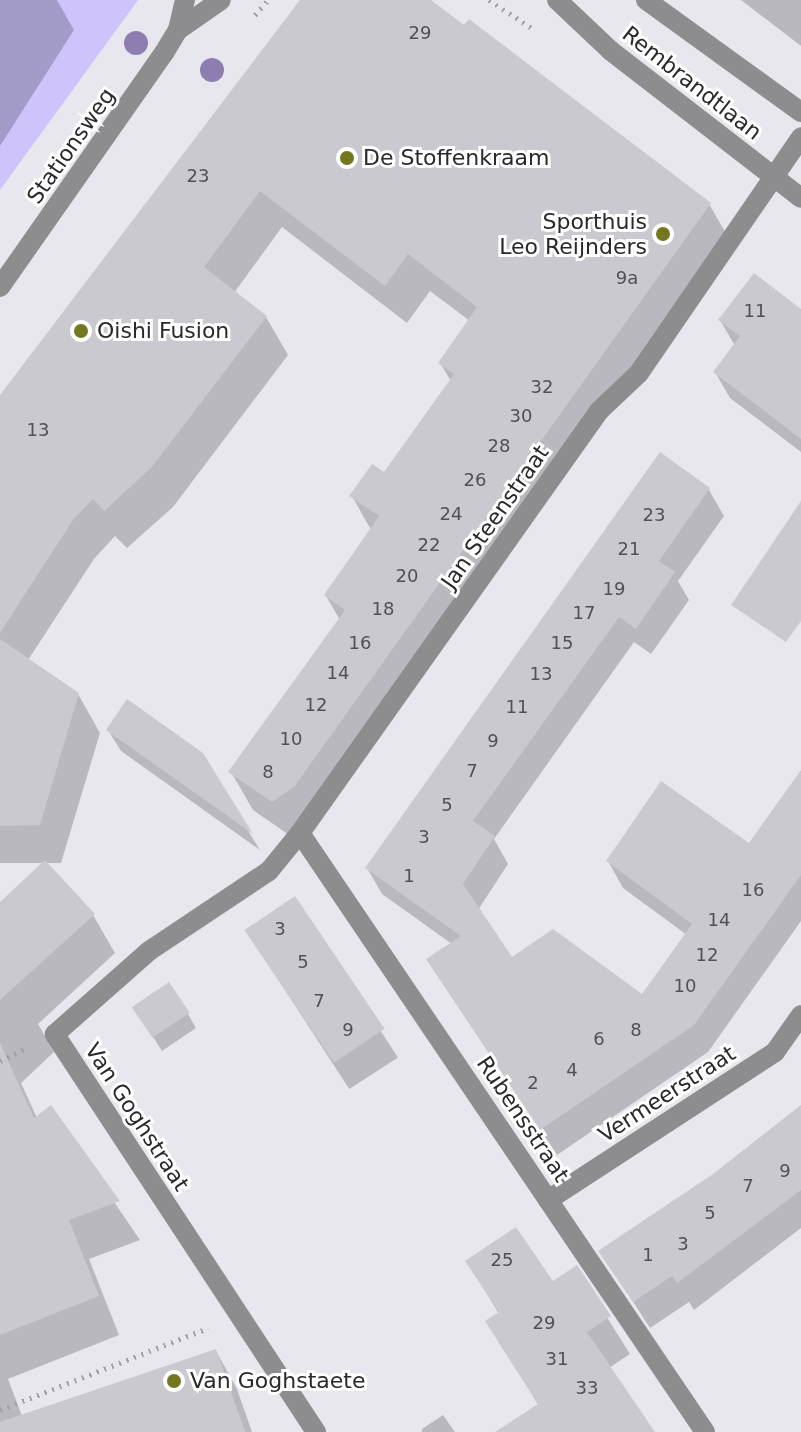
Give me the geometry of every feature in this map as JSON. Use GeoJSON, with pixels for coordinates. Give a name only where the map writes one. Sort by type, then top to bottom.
{"type":"FeatureCollection","features":[{"type":"Feature","properties":{"kind":"street","name":"Stationsweg"},"geometry":{"type":"LineString","coordinates":[[178,30],[185,0]]}},
{"type":"Feature","properties":{"kind":"street","name":"Stationsweg"},"geometry":{"type":"LineString","coordinates":[[0,287],[178,30],[221,0]]}},
{"type":"Feature","properties":{"kind":"street","name":"Rembrandtlaan"},"geometry":{"type":"LineString","coordinates":[[557,0],[611,51],[801,198]]}},
{"type":"Feature","properties":{"kind":"street","name":"Rembrandtlaan"},"geometry":{"type":"LineString","coordinates":[[646,0],[801,112]]}},
{"type":"Feature","properties":{"kind":"street","name":"Jan Steenstraat"},"geometry":{"type":"LineString","coordinates":[[214,911],[269,871],[300,833],[599,411],[639,373],[770,175],[801,137]]}},
{"type":"Feature","properties":{"kind":"street","name":"Rubensstraat"},"geometry":{"type":"LineString","coordinates":[[300,833],[705,1432]]}},
{"type":"Feature","properties":{"kind":"street","name":"Van Goghstraat"},"geometry":{"type":"LineString","coordinates":[[214,911],[149,951],[55,1034],[316,1432]]}},
{"type":"Feature","properties":{"kind":"street","name":"Vermeerstraat"},"geometry":{"type":"LineString","coordinates":[[548,1200],[775,1052],[801,1015]]}},
{"type":"Feature","properties":{"kind":"path"},"geometry":{"type":"LineString","coordinates":[[0,1410],[238,1316]]}},
{"type":"Feature","properties":{"kind":"shaded area"},"geometry":{"type":"Polygon","coordinates":[[[0,0],[138,0],[0,190],[0,0]]]}},
{"type":"Feature","properties":{"kind":"building"},"geometry":{"type":"Polygon","coordinates":[[[300,0],[431,0],[464,25],[469,19],[711,203],[294,787],[272,802],[228,772],[345,610],[324,595],[379,516],[349,496],[372,464],[384,472],[454,374],[438,363],[477,307],[408,254],[385,286],[260,191],[204,267],[267,316],[151,468],[104,511],[93,499],[73,520],[0,633],[0,395],[300,0]]]}},
{"type":"Feature","properties":{"kind":"building"},"geometry":{"type":"Polygon","coordinates":[[[754,273],[801,309],[801,439],[713,372],[740,336],[718,320],[754,273]]]}},
{"type":"Feature","properties":{"kind":"building"},"geometry":{"type":"Polygon","coordinates":[[[660,452],[710,488],[659,561],[675,572],[636,629],[619,617],[473,821],[495,836],[463,884],[512,957],[553,929],[642,994],[692,924],[606,861],[661,781],[749,843],[801,770],[801,875],[694,1025],[540,1130],[426,959],[461,936],[365,868],[660,452]]]}},
{"type":"Feature","properties":{"kind":"building"},"geometry":{"type":"Polygon","coordinates":[[[801,501],[801,621],[786,642],[731,605],[801,501]]]}},
{"type":"Feature","properties":{"kind":"building"},"geometry":{"type":"Polygon","coordinates":[[[0,639],[79,693],[40,825],[0,826],[0,639]]]}},
{"type":"Feature","properties":{"kind":"building"},"geometry":{"type":"Polygon","coordinates":[[[127,699],[203,753],[253,834],[106,730],[127,699]]]}},
{"type":"Feature","properties":{"kind":"building"},"geometry":{"type":"Polygon","coordinates":[[[45,860],[95,914],[0,1000],[0,902],[45,860]]]}},
{"type":"Feature","properties":{"kind":"building"},"geometry":{"type":"Polygon","coordinates":[[[295,896],[384,1029],[334,1063],[244,930],[295,896]]]}},
{"type":"Feature","properties":{"kind":"building"},"geometry":{"type":"Polygon","coordinates":[[[169,982],[190,1013],[152,1038],[132,1007],[169,982]]]}},
{"type":"Feature","properties":{"kind":"building"},"geometry":{"type":"Polygon","coordinates":[[[0,1043],[34,1118],[51,1105],[120,1201],[69,1220],[99,1296],[0,1335],[0,1043]]]}},
{"type":"Feature","properties":{"kind":"building"},"geometry":{"type":"Polygon","coordinates":[[[801,1105],[801,1190],[677,1283],[672,1276],[633,1302],[598,1251],[713,1174],[801,1105]]]}},
{"type":"Feature","properties":{"kind":"building"},"geometry":{"type":"Polygon","coordinates":[[[516,1227],[553,1281],[577,1265],[611,1316],[587,1332],[655,1432],[495,1432],[538,1404],[485,1321],[499,1312],[465,1261],[516,1227]]]}},
{"type":"Feature","properties":{"kind":"building","name":"Van Goghstaete"},"geometry":{"type":"Polygon","coordinates":[[[216,1349],[245,1432],[0,1432],[0,1422],[216,1349]]]}},
{"type":"Feature","properties":{"kind":"place","name":"De Stoffenkraam"},"geometry":{"type":"Point","coordinates":[347,158]}},
{"type":"Feature","properties":{"kind":"place","name":"Sporthuis Leo Reijnders"},"geometry":{"type":"Point","coordinates":[663,234]}},
{"type":"Feature","properties":{"kind":"place","name":"Oishi Fusion"},"geometry":{"type":"Point","coordinates":[81,331]}},
{"type":"Feature","properties":{"kind":"place","name":"Van Goghstaete"},"geometry":{"type":"Point","coordinates":[174,1381]}}]}
